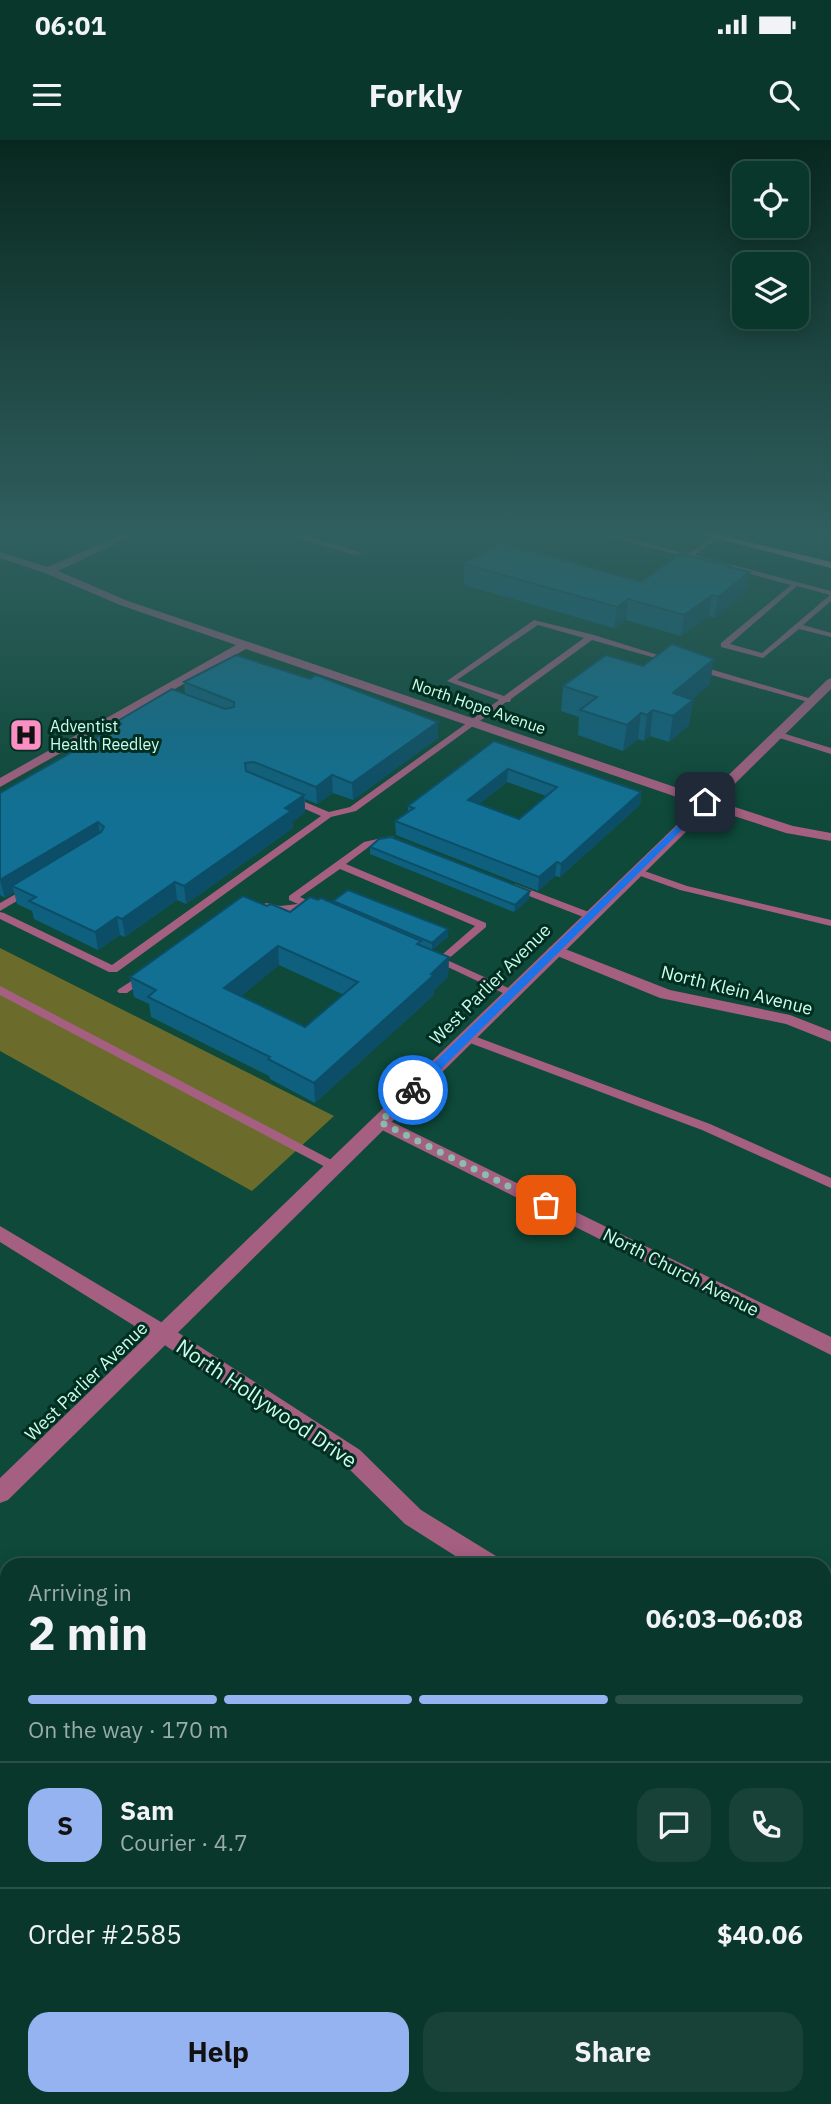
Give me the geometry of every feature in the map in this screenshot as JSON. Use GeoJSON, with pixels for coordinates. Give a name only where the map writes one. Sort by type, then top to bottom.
{"type":"FeatureCollection","features":[{"type":"Feature","properties":{"kind":"street","name":"North Hope Avenue"},"geometry":{"type":"LineString","coordinates":[[180,623],[790,830],[831,837]]}},
{"type":"Feature","properties":{"kind":"street"},"geometry":{"type":"LineString","coordinates":[[0,783],[163,696],[244,645]]}},
{"type":"Feature","properties":{"kind":"street","name":"West Parlier Avenue"},"geometry":{"type":"LineString","coordinates":[[0,1493],[705,802],[830,683]]}},
{"type":"Feature","properties":{"kind":"street","name":"North Klein Avenue"},"geometry":{"type":"LineString","coordinates":[[555,950],[666,995],[790,1020],[831,1037]]}},
{"type":"Feature","properties":{"kind":"street","name":"North Church Avenue"},"geometry":{"type":"LineString","coordinates":[[380,1122],[831,1347]]}},
{"type":"Feature","properties":{"kind":"street","name":"North Hollywood Drive"},"geometry":{"type":"LineString","coordinates":[[0,1233],[164,1334],[352,1457],[413,1517],[478,1558]]}},
{"type":"Feature","properties":{"kind":"lane"},"geometry":{"type":"LineString","coordinates":[[507,700],[451,681],[536,623]]}},
{"type":"Feature","properties":{"kind":"lane"},"geometry":{"type":"LineString","coordinates":[[539,623],[811,701]]}},
{"type":"Feature","properties":{"kind":"lane"},"geometry":{"type":"LineString","coordinates":[[750,623],[724,645],[764,656],[802,623]]}},
{"type":"Feature","properties":{"kind":"lane"},"geometry":{"type":"LineString","coordinates":[[798,626],[831,635]]}},
{"type":"Feature","properties":{"kind":"lane"},"geometry":{"type":"LineString","coordinates":[[0,915],[113,970],[328,815],[353,809],[591,638]]}},
{"type":"Feature","properties":{"kind":"lane"},"geometry":{"type":"LineString","coordinates":[[776,734],[831,751]]}},
{"type":"Feature","properties":{"kind":"lane"},"geometry":{"type":"LineString","coordinates":[[278,794],[328,815]]}},
{"type":"Feature","properties":{"kind":"lane"},"geometry":{"type":"LineString","coordinates":[[280,909],[367,844],[392,839],[405,844]]}},
{"type":"Feature","properties":{"kind":"lane"},"geometry":{"type":"LineString","coordinates":[[339,865],[482,925],[440,961]]}},
{"type":"Feature","properties":{"kind":"lane"},"geometry":{"type":"LineString","coordinates":[[636,871],[684,888],[831,923]]}},
{"type":"Feature","properties":{"kind":"lane"},"geometry":{"type":"LineString","coordinates":[[508,884],[590,916]]}},
{"type":"Feature","properties":{"kind":"lane"},"geometry":{"type":"LineString","coordinates":[[0,908],[33,887]]}},
{"type":"Feature","properties":{"kind":"lane"},"geometry":{"type":"LineString","coordinates":[[293,898],[334,916]]}},
{"type":"Feature","properties":{"kind":"lane"},"geometry":{"type":"LineString","coordinates":[[256,903],[280,909],[310,906]]}},
{"type":"Feature","properties":{"kind":"lane"},"geometry":{"type":"LineString","coordinates":[[429,956],[511,993]]}},
{"type":"Feature","properties":{"kind":"lane"},"geometry":{"type":"LineString","coordinates":[[123,991],[154,968]]}},
{"type":"Feature","properties":{"kind":"lane"},"geometry":{"type":"LineString","coordinates":[[0,990],[335,1167]]}},
{"type":"Feature","properties":{"kind":"lane"},"geometry":{"type":"LineString","coordinates":[[466,1037],[706,1127],[831,1183]]}},
{"type":"Feature","properties":{"kind":"shaded area"},"geometry":{"type":"Polygon","coordinates":[[[0,948],[334,1116],[252,1191],[0,1051],[0,948]]]}},
{"type":"Feature","properties":{"kind":"building"},"geometry":{"type":"Polygon","coordinates":[[[672,644],[714,659],[673,693],[693,700],[673,716],[653,710],[647,715],[641,713],[627,725],[580,710],[597,697],[563,686],[606,655],[643,666],[672,644]]]}},
{"type":"Feature","properties":{"kind":"building"},"geometry":{"type":"Polygon","coordinates":[[[236,655],[310,679],[316,675],[438,722],[352,783],[332,775],[316,787],[254,762],[245,763],[246,771],[304,795],[285,808],[291,811],[184,886],[175,882],[122,919],[117,917],[95,932],[29,901],[36,897],[12,886],[101,832],[104,827],[98,822],[0,880],[0,793],[121,724],[116,722],[172,689],[225,709],[234,707],[234,702],[184,682],[236,655]]]}},
{"type":"Feature","properties":{"kind":"building"},"geometry":{"type":"Polygon","coordinates":[[[494,741],[641,792],[561,864],[557,862],[539,877],[395,821],[414,808],[408,806],[494,741]],[[508,769],[468,800],[519,819],[557,787],[508,769]]]}},
{"type":"Feature","properties":{"kind":"building"},"geometry":{"type":"Polygon","coordinates":[[[391,837],[530,891],[515,905],[370,847],[379,839],[391,837]]]}},
{"type":"Feature","properties":{"kind":"building"},"geometry":{"type":"Polygon","coordinates":[[[348,890],[448,929],[432,943],[333,901],[348,890]]]}},
{"type":"Feature","properties":{"kind":"building"},"geometry":{"type":"Polygon","coordinates":[[[243,896],[290,912],[310,897],[318,900],[321,898],[421,941],[417,944],[449,957],[431,974],[434,975],[314,1083],[268,1059],[270,1057],[148,997],[156,990],[130,977],[243,896]],[[278,946],[224,988],[305,1027],[358,982],[278,946]]]}},
{"type":"Feature","properties":{"kind":"way so far"},"geometry":{"type":"LineString","coordinates":[[413,1090],[380,1122],[546,1205]]}},
{"type":"Feature","properties":{"kind":"place","name":"Adventist Health Reedley"},"geometry":{"type":"Point","coordinates":[26,735]}},
{"type":"Feature","properties":{"kind":"route"},"geometry":{"type":"LineString","coordinates":[[413,1090],[705,802]]}}]}
